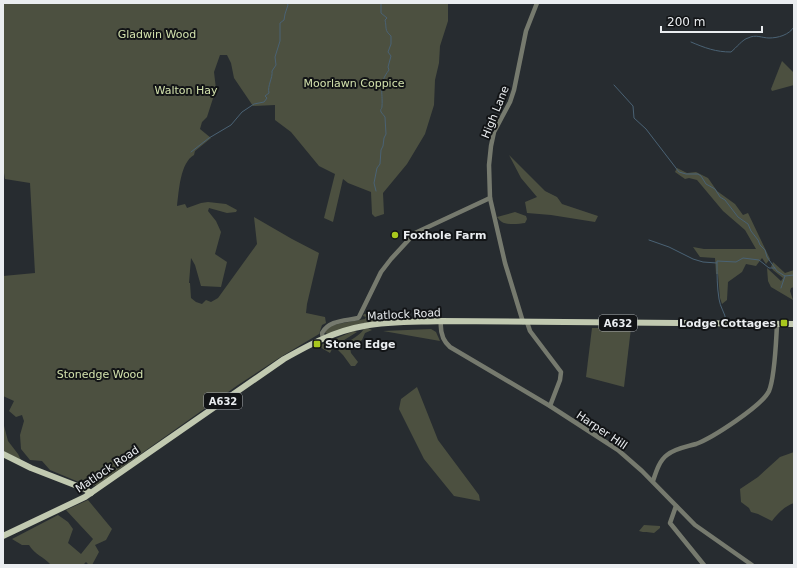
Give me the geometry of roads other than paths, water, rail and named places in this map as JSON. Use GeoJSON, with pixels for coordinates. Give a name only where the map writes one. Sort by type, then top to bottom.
{"type":"FeatureCollection","features":[{"type":"Feature","properties":{"kind":"main road","name":"Matlock Road"},"geometry":{"type":"LineString","coordinates":[[3,536],[91,493],[284,359],[323,338],[343,331],[386,323],[441,321],[794,324]]}},
{"type":"Feature","properties":{"kind":"main road"},"geometry":{"type":"LineString","coordinates":[[3,454],[31,468],[85,489],[91,493]]}},
{"type":"Feature","properties":{"kind":"street","name":"High Lane"},"geometry":{"type":"LineString","coordinates":[[537,3],[526,31],[514,90],[510,102],[494,132],[489,165],[490,198],[514,297],[530,331],[560,372],[560,380],[550,406]]}},
{"type":"Feature","properties":{"kind":"street"},"geometry":{"type":"LineString","coordinates":[[323,338],[322,332],[325,327],[334,322],[359,317],[381,272],[390,259],[416,233],[490,198]]}},
{"type":"Feature","properties":{"kind":"street","name":"Harper Hill"},"geometry":{"type":"LineString","coordinates":[[441,321],[444,342],[450,347],[550,406],[618,450],[653,481],[695,525],[752,565]]}},
{"type":"Feature","properties":{"kind":"street"},"geometry":{"type":"LineString","coordinates":[[653,481],[662,460],[667,455],[676,450],[696,444],[711,437],[764,398],[769,390],[772,378],[777,324]]}},
{"type":"Feature","properties":{"kind":"street"},"geometry":{"type":"LineString","coordinates":[[676,506],[670,523],[704,565]]}},
{"type":"Feature","properties":{"kind":"waterway"},"geometry":{"type":"LineString","coordinates":[[191,152],[209,138],[231,125],[242,112],[254,104],[264,102],[267,98],[265,96],[269,93],[272,71],[276,65],[275,57],[280,41],[280,23],[284,20],[288,5],[287,3]]}},
{"type":"Feature","properties":{"kind":"waterway"},"geometry":{"type":"LineString","coordinates":[[376,191],[374,183],[377,168],[380,164],[381,150],[386,134],[385,117],[381,113],[382,84],[389,70],[388,67],[391,56],[388,52],[391,44],[391,36],[386,29],[385,20],[387,18],[381,13],[381,3]]}},
{"type":"Feature","properties":{"kind":"waterway"},"geometry":{"type":"LineString","coordinates":[[691,42],[711,49],[731,52],[742,42],[751,37],[780,37],[792,30],[794,27]]}},
{"type":"Feature","properties":{"kind":"waterway"},"geometry":{"type":"LineString","coordinates":[[614,85],[633,106],[634,118],[646,129],[679,172],[686,174],[698,174],[701,176],[706,184],[715,189],[720,197],[725,200],[738,217],[748,224],[777,271],[785,276],[794,275]]}},
{"type":"Feature","properties":{"kind":"waterway"},"geometry":{"type":"LineString","coordinates":[[649,240],[703,262],[736,262],[743,258],[759,260],[769,268],[775,268]]}},
{"type":"Feature","properties":{"kind":"waterway"},"geometry":{"type":"LineString","coordinates":[[717,263],[717,286],[719,299],[726,320]]}},
{"type":"Feature","properties":{"kind":"waterway"},"geometry":{"type":"LineString","coordinates":[[781,288],[785,276]]}},
{"type":"Feature","properties":{"kind":"place","name":"Foxhole Farm"},"geometry":{"type":"Point","coordinates":[395,235]}},
{"type":"Feature","properties":{"kind":"place","name":"Lodge Cottages"},"geometry":{"type":"Point","coordinates":[784,323]}},
{"type":"Feature","properties":{"kind":"place","name":"Stone Edge"},"geometry":{"type":"Point","coordinates":[317,344]}},
{"type":"Feature","properties":{"kind":"park label","name":"Gladwin Wood"},"geometry":{"type":"Point","coordinates":[157,34]}},
{"type":"Feature","properties":{"kind":"park label","name":"Moorlawn Coppice"},"geometry":{"type":"Point","coordinates":[354,83]}},
{"type":"Feature","properties":{"kind":"park label","name":"Walton Hay"},"geometry":{"type":"Point","coordinates":[186,90]}},
{"type":"Feature","properties":{"kind":"park label","name":"Stonedge Wood"},"geometry":{"type":"Point","coordinates":[100,374]}}]}
